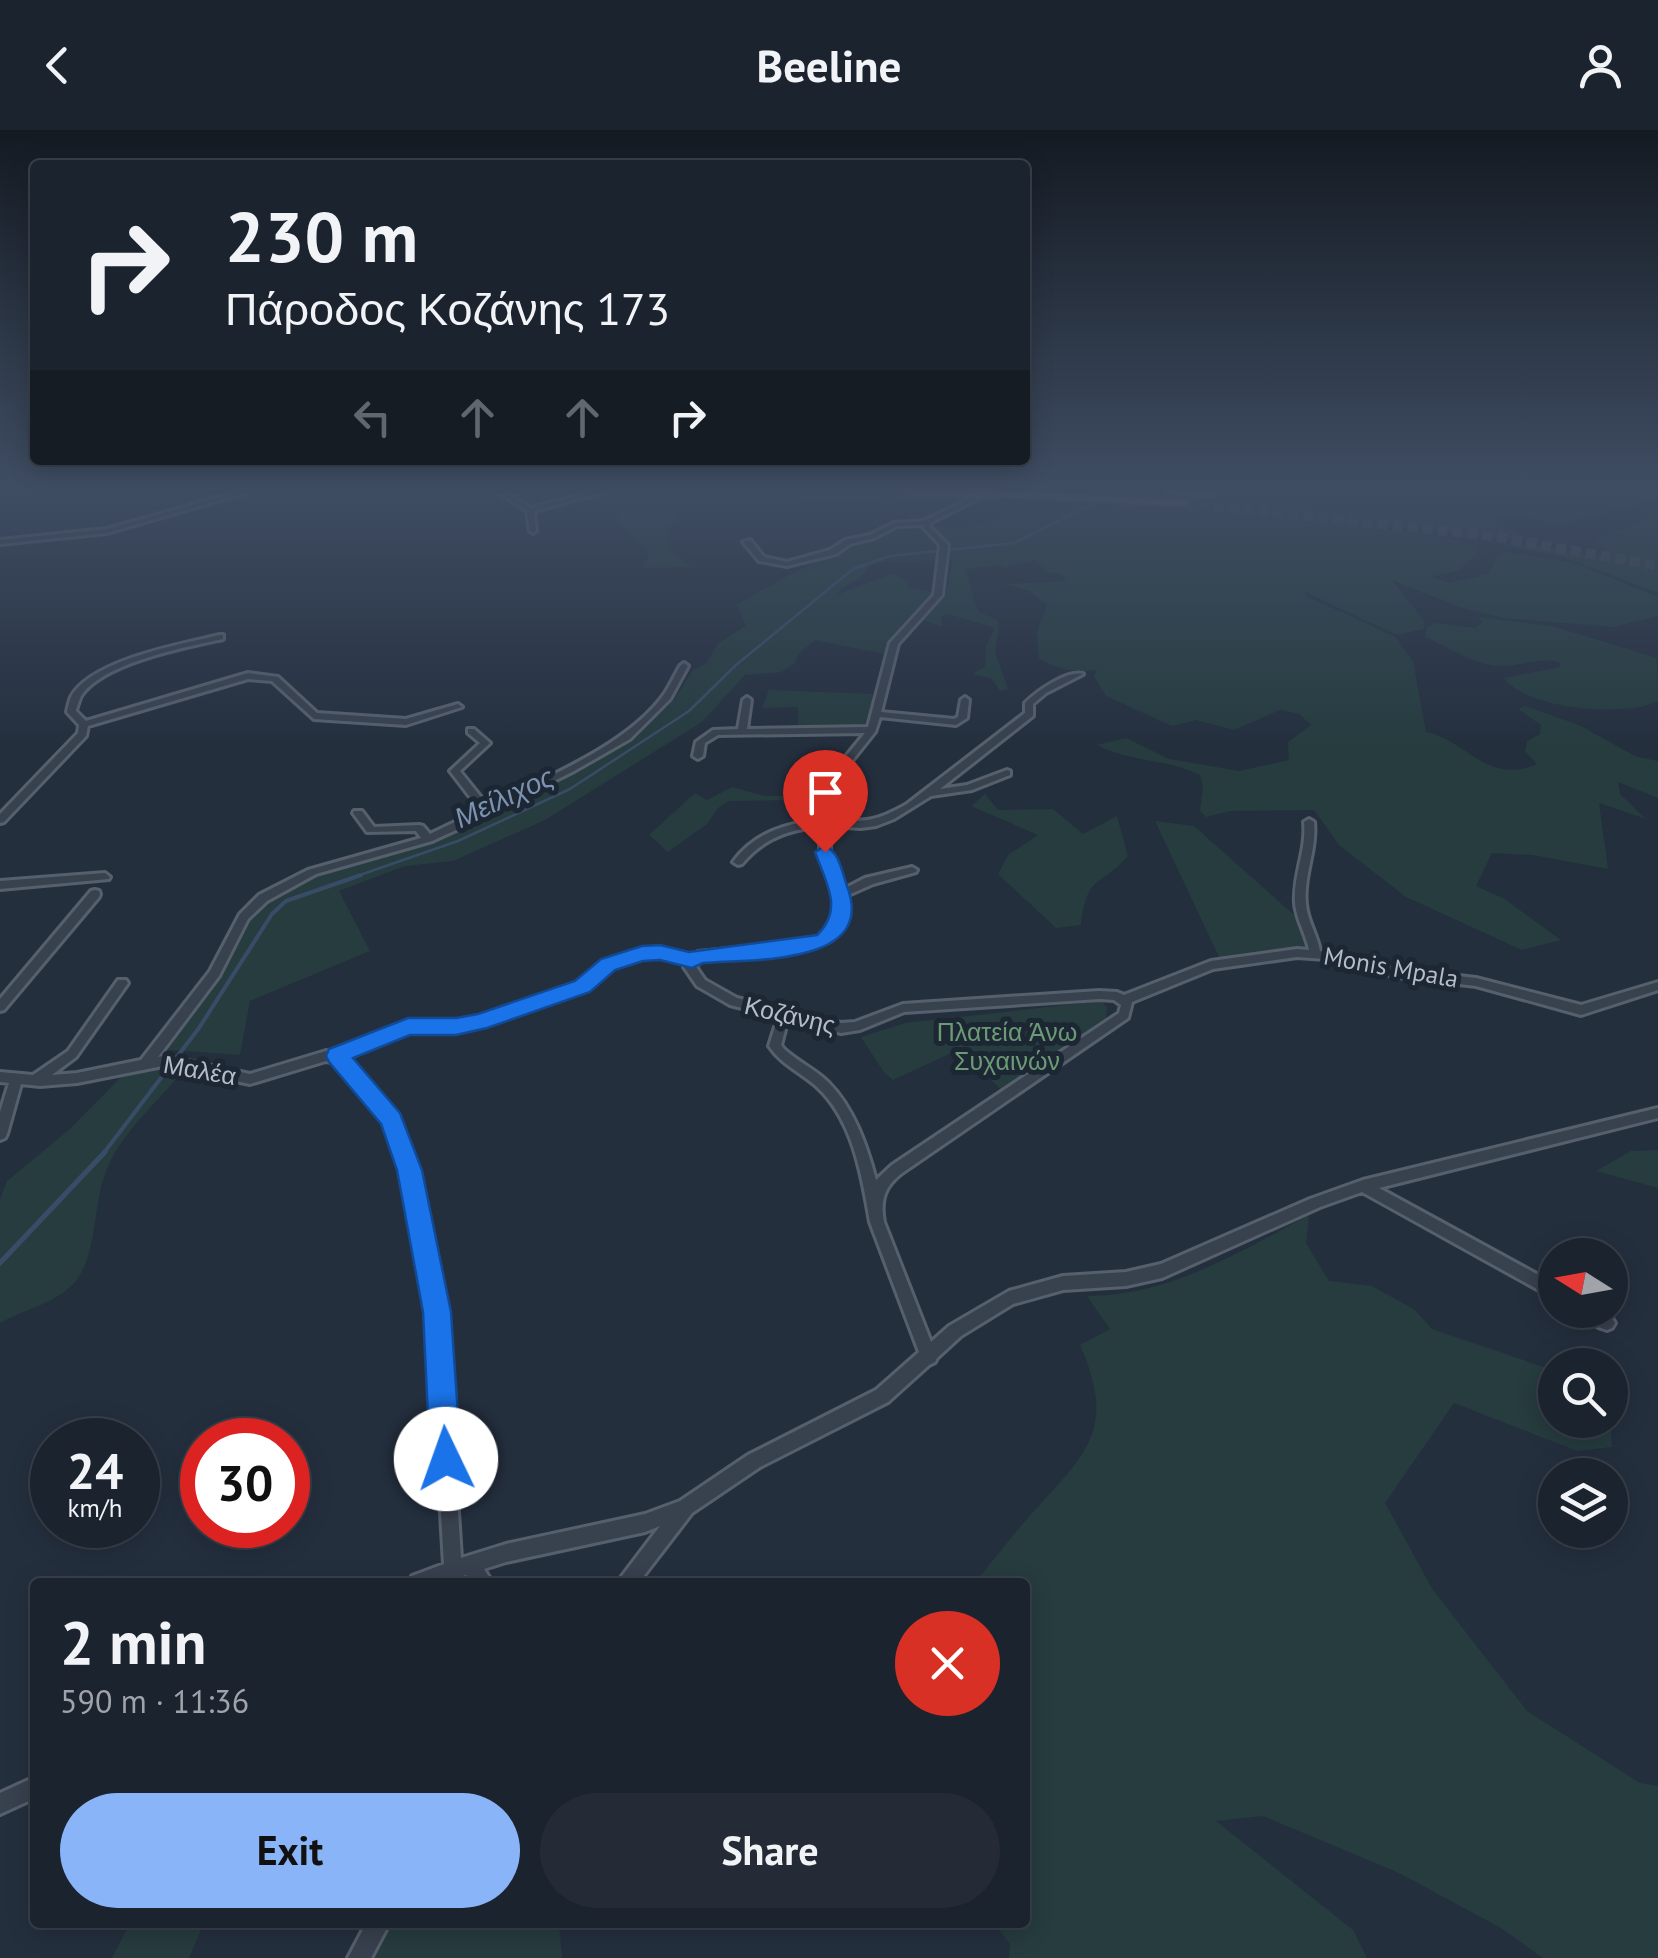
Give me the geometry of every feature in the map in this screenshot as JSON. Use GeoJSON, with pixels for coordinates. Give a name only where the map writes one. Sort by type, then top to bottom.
{"type":"FeatureCollection","features":[{"type":"Feature","properties":{"kind":"street"},"geometry":{"type":"LineString","coordinates":[[912,870],[842,894],[826,856],[823,823],[827,784],[872,730],[894,643],[938,595],[941,575]]}},
{"type":"Feature","properties":{"kind":"street"},"geometry":{"type":"LineString","coordinates":[[84,724],[71,712],[74,696],[114,667],[220,637]]}},
{"type":"Feature","properties":{"kind":"street"},"geometry":{"type":"LineString","coordinates":[[146,1063],[220,967],[224,950],[244,917],[263,898],[312,872],[428,839],[488,812],[627,737],[667,697],[684,666]]}},
{"type":"Feature","properties":{"kind":"street"},"geometry":{"type":"LineString","coordinates":[[738,862],[766,836],[823,823],[870,825],[929,794],[957,767],[993,745],[1030,714],[1029,703],[1035,696],[1079,674]]}},
{"type":"Feature","properties":{"kind":"street"},"geometry":{"type":"LineString","coordinates":[[84,724],[248,676],[274,680],[314,716],[406,722],[458,707]]}},
{"type":"Feature","properties":{"kind":"street"},"geometry":{"type":"LineString","coordinates":[[742,731],[747,700]]}},
{"type":"Feature","properties":{"kind":"street"},"geometry":{"type":"LineString","coordinates":[[876,714],[956,722],[962,718],[965,700]]}},
{"type":"Feature","properties":{"kind":"street"},"geometry":{"type":"LineString","coordinates":[[0,820],[78,740],[84,724]]}},
{"type":"Feature","properties":{"kind":"street"},"geometry":{"type":"LineString","coordinates":[[698,756],[705,737],[716,732],[872,730]]}},
{"type":"Feature","properties":{"kind":"street"},"geometry":{"type":"LineString","coordinates":[[471,731],[485,743],[455,771],[488,812]]}},
{"type":"Feature","properties":{"kind":"street"},"geometry":{"type":"LineString","coordinates":[[929,794],[970,788],[1006,773]]}},
{"type":"Feature","properties":{"kind":"street"},"geometry":{"type":"LineString","coordinates":[[358,813],[375,832],[419,828],[428,839]]}},
{"type":"Feature","properties":{"kind":"street"},"geometry":{"type":"LineString","coordinates":[[1309,822],[1311,840],[1300,906],[1313,934],[1314,954]]}},
{"type":"Feature","properties":{"kind":"street"},"geometry":{"type":"LineString","coordinates":[[0,885],[105,877]]}},
{"type":"Feature","properties":{"kind":"street"},"geometry":{"type":"LineString","coordinates":[[0,1007],[95,894]]}},
{"type":"Feature","properties":{"kind":"street","name":"Κοζάνης"},"geometry":{"type":"LineString","coordinates":[[842,894],[839,926],[824,941],[783,949],[698,956],[690,968],[698,980],[730,1000],[841,1028],[856,1027],[903,1008],[1100,995],[1124,1000]]}},
{"type":"Feature","properties":{"kind":"street","name":"Μαλέα"},"geometry":{"type":"LineString","coordinates":[[0,1078],[77,1078],[146,1063],[174,1062],[250,1079],[337,1056],[408,1027],[456,1027],[479,1022],[582,986],[608,965],[633,956],[660,952],[692,960]]}},
{"type":"Feature","properties":{"kind":"street","name":"Monis Mpala"},"geometry":{"type":"LineString","coordinates":[[1124,1000],[1211,965],[1314,954],[1398,973],[1476,982],[1581,1010],[1658,986]]}},
{"type":"Feature","properties":{"kind":"street"},"geometry":{"type":"LineString","coordinates":[[0,1134],[22,1080],[52,1070],[72,1054],[122,983]]}},
{"type":"Feature","properties":{"kind":"street"},"geometry":{"type":"LineString","coordinates":[[874,1204],[878,1188],[890,1174],[1124,1014],[1128,1007],[1124,1000]]}},
{"type":"Feature","properties":{"kind":"street"},"geometry":{"type":"LineString","coordinates":[[779,1030],[775,1046],[781,1055],[826,1088],[852,1132],[878,1222],[929,1357]]}},
{"type":"Feature","properties":{"kind":"street"},"geometry":{"type":"LineString","coordinates":[[337,1056],[392,1120],[410,1170],[437,1312],[460,1567]]}},
{"type":"Feature","properties":{"kind":"street"},"geometry":{"type":"LineString","coordinates":[[429,1578],[460,1567],[645,1523],[686,1507],[768,1454],[882,1396],[955,1330],[1020,1293],[1063,1283],[1126,1279],[1162,1271],[1363,1186],[1658,1113]]}},
{"type":"Feature","properties":{"kind":"street"},"geometry":{"type":"LineString","coordinates":[[1363,1186],[1538,1283]]}},
{"type":"Feature","properties":{"kind":"street"},"geometry":{"type":"LineString","coordinates":[[631,1578],[686,1507]]}},
{"type":"Feature","properties":{"kind":"street"},"geometry":{"type":"LineString","coordinates":[[460,1567],[477,1578]]}},
{"type":"Feature","properties":{"kind":"street"},"geometry":{"type":"LineString","coordinates":[[0,1804],[30,1789]]}},
{"type":"Feature","properties":{"kind":"street"},"geometry":{"type":"LineString","coordinates":[[359,1958],[376,1928]]}},
{"type":"Feature","properties":{"kind":"green space"},"geometry":{"type":"Polygon","coordinates":[[[790,575],[863,575],[836,595],[889,575],[909,582],[908,588],[937,593],[897,633],[885,654],[815,640],[781,672],[745,675],[702,722],[545,820],[453,861],[405,866],[339,891],[370,951],[250,1001],[240,1055],[158,1049],[222,971],[247,920],[267,900],[317,875],[418,847],[621,747],[674,700],[693,670],[706,664],[718,644],[746,625],[736,605],[790,575]]]}},
{"type":"Feature","properties":{"kind":"green space"},"geometry":{"type":"Polygon","coordinates":[[[950,575],[967,575],[978,611],[999,621],[995,652],[1008,689],[1000,691],[991,678],[972,674],[985,667],[986,646],[995,628],[948,614],[941,617],[942,627],[920,619],[945,597],[950,575]]]}},
{"type":"Feature","properties":{"kind":"green space"},"geometry":{"type":"Polygon","coordinates":[[[1062,575],[1439,575],[1432,577],[1448,583],[1482,575],[1605,575],[1658,597],[1658,616],[1614,627],[1504,618],[1462,608],[1392,580],[1425,622],[1424,629],[1397,635],[1305,592],[1308,597],[1394,636],[1413,661],[1426,732],[1454,743],[1491,766],[1520,769],[1537,764],[1525,751],[1527,741],[1540,734],[1541,725],[1518,709],[1525,706],[1579,725],[1637,757],[1658,761],[1658,798],[1618,782],[1620,794],[1646,819],[1599,803],[1608,869],[1533,855],[1492,853],[1476,886],[1503,898],[1561,940],[1522,950],[1406,897],[1339,845],[1314,810],[1230,811],[1206,817],[1200,811],[1200,775],[1097,745],[1126,738],[1169,759],[1239,771],[1289,760],[1288,742],[1311,725],[1299,714],[1280,710],[1234,730],[1196,720],[1172,726],[1106,696],[1094,676],[1097,670],[1067,669],[1045,662],[1039,658],[1037,632],[1047,605],[1029,591],[1005,584],[1066,581],[1062,575]]]}},
{"type":"Feature","properties":{"kind":"green space"},"geometry":{"type":"Polygon","coordinates":[[[1611,575],[1658,575],[1658,593],[1611,575]]]}},
{"type":"Feature","properties":{"kind":"green space"},"geometry":{"type":"Polygon","coordinates":[[[1477,617],[1552,626],[1657,658],[1658,701],[1623,709],[1601,709],[1532,697],[1504,678],[1555,668],[1560,666],[1559,662],[1492,665],[1425,637],[1427,627],[1434,623],[1475,628],[1483,622],[1477,617]]]}},
{"type":"Feature","properties":{"kind":"green space"},"geometry":{"type":"Polygon","coordinates":[[[769,690],[873,694],[867,727],[798,728],[798,707],[762,708],[769,690]]]}},
{"type":"Feature","properties":{"kind":"green space"},"geometry":{"type":"Polygon","coordinates":[[[732,787],[765,796],[796,796],[788,800],[729,801],[718,808],[707,824],[668,852],[649,835],[695,793],[707,800],[732,787]]]}},
{"type":"Feature","properties":{"kind":"green space"},"geometry":{"type":"Polygon","coordinates":[[[985,794],[998,810],[1053,809],[1083,834],[1117,816],[1128,856],[1091,889],[1081,925],[1056,928],[998,874],[1008,855],[1038,835],[971,806],[985,794]]]}},
{"type":"Feature","properties":{"kind":"green space"},"geometry":{"type":"Polygon","coordinates":[[[1155,821],[1194,826],[1301,921],[1311,950],[1220,959],[1155,821]]]}},
{"type":"Feature","properties":{"kind":"green space","name":"Πλατεία Άνω Συχαινών"},"geometry":{"type":"Polygon","coordinates":[[[1102,1001],[1107,1008],[1106,1018],[1002,1090],[958,1050],[893,1080],[861,1037],[905,1023],[1102,1001]]]}},
{"type":"Feature","properties":{"kind":"green space"},"geometry":{"type":"Polygon","coordinates":[[[157,1068],[183,1071],[128,1134],[110,1162],[82,1271],[59,1295],[0,1323],[0,1200],[7,1181],[70,1129],[124,1074],[157,1068]]]}},
{"type":"Feature","properties":{"kind":"green space"},"geometry":{"type":"Polygon","coordinates":[[[1658,1150],[1658,1188],[1596,1171],[1631,1151],[1658,1150]]]}},
{"type":"Feature","properties":{"kind":"green space"},"geometry":{"type":"Polygon","coordinates":[[[1309,1215],[1306,1243],[1329,1281],[1372,1286],[1415,1310],[1432,1329],[1538,1365],[1538,1436],[1454,1403],[1385,1503],[1433,1590],[1527,1711],[1640,1783],[1658,1786],[1658,1958],[1543,1958],[1501,1928],[1399,1873],[1263,1816],[1216,1821],[1353,1930],[1367,1958],[1009,1958],[1010,1944],[998,1928],[1030,1928],[1030,1578],[978,1578],[1070,1471],[1091,1436],[1096,1397],[1080,1345],[1110,1329],[1087,1296],[1146,1289],[1202,1270],[1309,1215]]]}},
{"type":"Feature","properties":{"kind":"green space"},"geometry":{"type":"Polygon","coordinates":[[[1544,1438],[1612,1438],[1612,1447],[1577,1451],[1544,1438]]]}},
{"type":"Feature","properties":{"kind":"green space"},"geometry":{"type":"Polygon","coordinates":[[[127,1928],[202,1928],[189,1958],[112,1958],[127,1928]]]}},
{"type":"Feature","properties":{"kind":"green space"},"geometry":{"type":"Polygon","coordinates":[[[387,1928],[559,1928],[562,1958],[370,1958],[387,1928]]]}},
{"type":"Feature","properties":{"kind":"waterway","name":"Μείλιχος"},"geometry":{"type":"LineString","coordinates":[[354,877],[458,841],[570,789],[689,711],[736,665],[845,575]]}},
{"type":"Feature","properties":{"kind":"waterway","name":"Μείλιχος"},"geometry":{"type":"LineString","coordinates":[[103,1154],[199,1028],[272,914],[286,901],[361,875]]}},
{"type":"Feature","properties":{"kind":"waterway","name":"Μείλιχος"},"geometry":{"type":"LineString","coordinates":[[0,1263],[105,1152]]}},
{"type":"Feature","properties":{"kind":"route"},"geometry":{"type":"LineString","coordinates":[[446,1459],[437,1312],[410,1170],[392,1120],[337,1056],[408,1027],[456,1027],[479,1022],[582,986],[608,965],[650,952],[692,960],[698,956],[745,954],[824,941],[839,926],[844,902],[825,852]]}}]}
